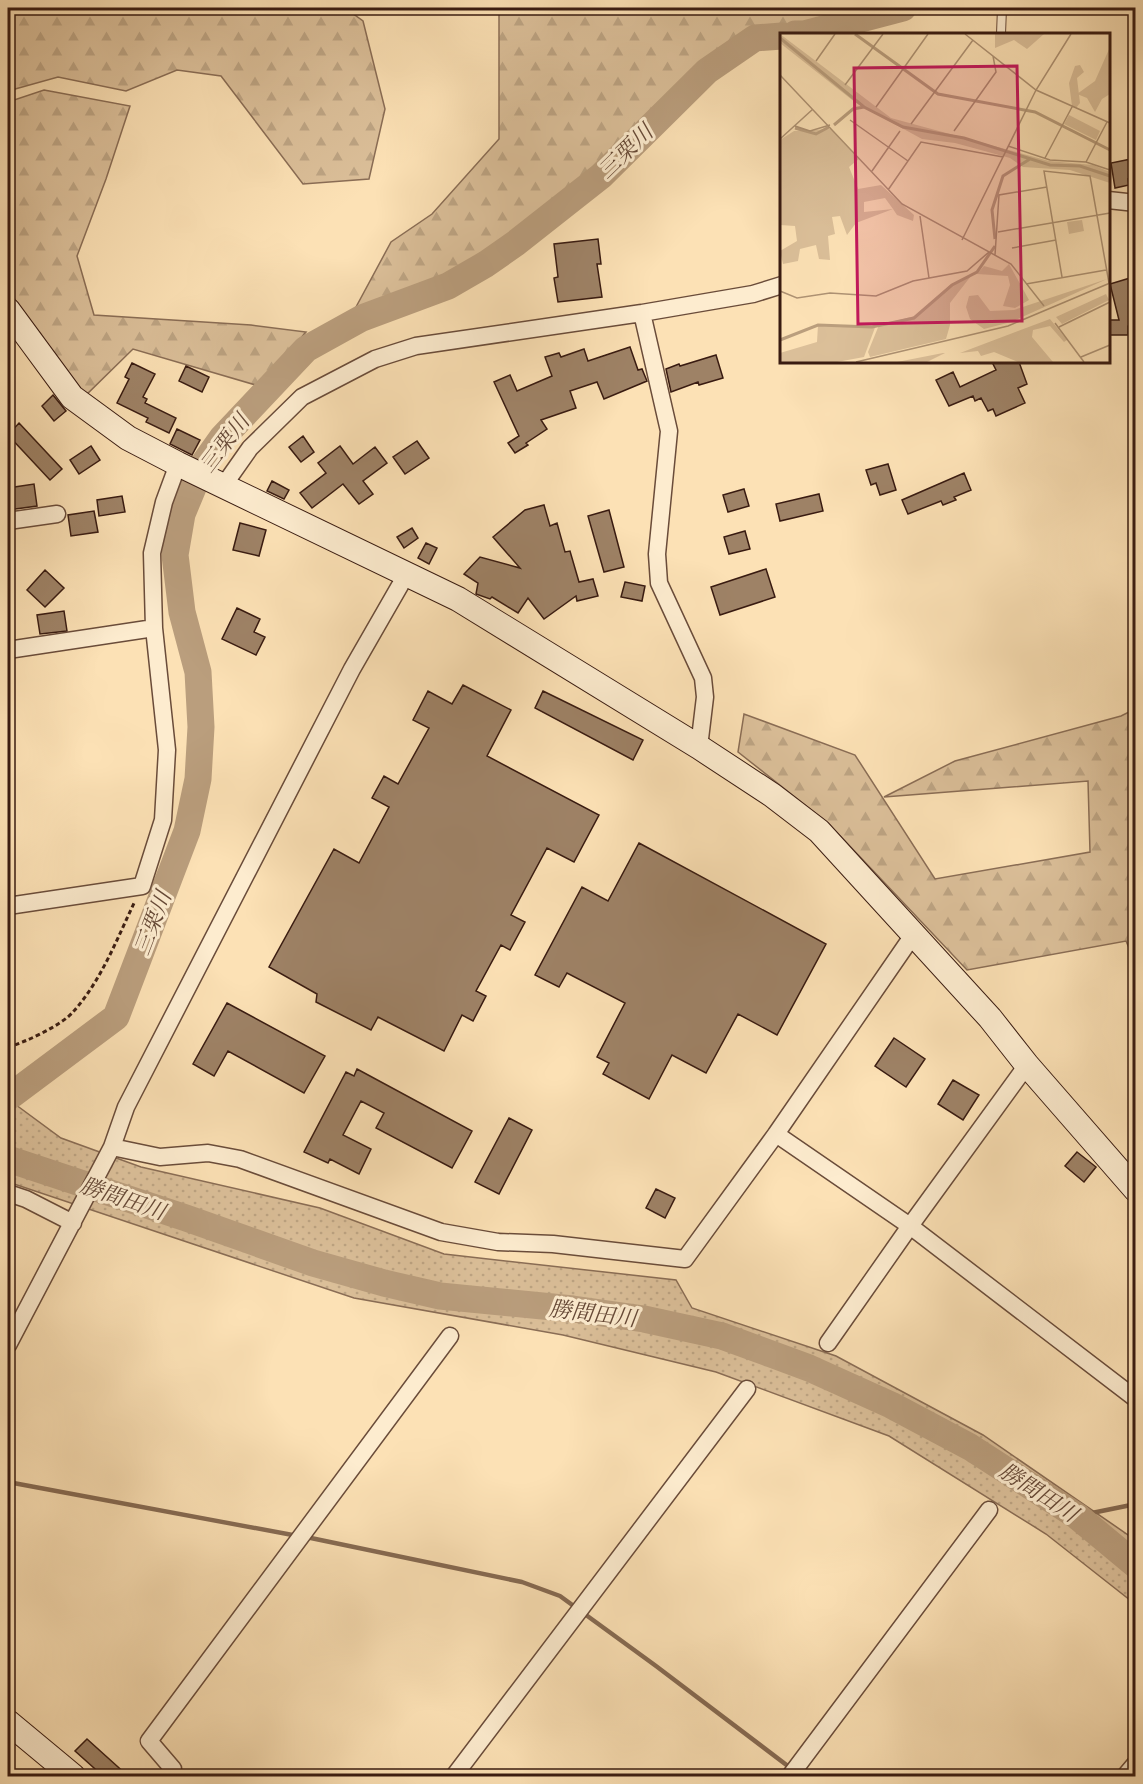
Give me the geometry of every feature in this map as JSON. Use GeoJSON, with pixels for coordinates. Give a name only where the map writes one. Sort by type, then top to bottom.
{"type":"FeatureCollection","features":[{"type":"Feature","properties":{"kind":"street"},"geometry":{"type":"LineString","coordinates":[[1110,200],[1136,203]]}},
{"type":"Feature","properties":{"kind":"street"},"geometry":{"type":"LineString","coordinates":[[224,485],[250,448],[302,397],[375,359],[416,346],[642,313],[753,294],[780,286]]}},
{"type":"Feature","properties":{"kind":"street"},"geometry":{"type":"LineString","coordinates":[[8,310],[72,397],[128,438],[458,599],[699,747],[772,795],[819,831],[990,1018],[1027,1065],[1136,1190]]}},
{"type":"Feature","properties":{"kind":"street"},"geometry":{"type":"LineString","coordinates":[[642,313],[669,431],[657,554],[659,583],[703,678],[705,698],[699,747]]}},
{"type":"Feature","properties":{"kind":"street"},"geometry":{"type":"LineString","coordinates":[[8,906],[142,886],[163,820],[167,750],[154,628],[152,554],[164,502],[178,464]]}},
{"type":"Feature","properties":{"kind":"street"},"geometry":{"type":"LineString","coordinates":[[8,521],[57,514]]}},
{"type":"Feature","properties":{"kind":"street"},"geometry":{"type":"LineString","coordinates":[[8,1345],[76,1218],[110,1151],[126,1107],[352,669],[406,575]]}},
{"type":"Feature","properties":{"kind":"street"},"geometry":{"type":"LineString","coordinates":[[8,650],[154,628]]}},
{"type":"Feature","properties":{"kind":"street"},"geometry":{"type":"LineString","coordinates":[[110,1151],[160,1157],[208,1153],[240,1159],[441,1232],[498,1242],[553,1244],[685,1259],[699,1243],[915,934]]}},
{"type":"Feature","properties":{"kind":"street"},"geometry":{"type":"LineString","coordinates":[[828,1343],[1027,1065]]}},
{"type":"Feature","properties":{"kind":"street"},"geometry":{"type":"LineString","coordinates":[[776,1134],[910,1226],[1136,1399]]}},
{"type":"Feature","properties":{"kind":"street"},"geometry":{"type":"LineString","coordinates":[[8,1193],[76,1218]]}},
{"type":"Feature","properties":{"kind":"street"},"geometry":{"type":"LineString","coordinates":[[173,1776],[173,1769],[149,1742],[450,1336]]}},
{"type":"Feature","properties":{"kind":"street"},"geometry":{"type":"LineString","coordinates":[[454,1776],[747,1389]]}},
{"type":"Feature","properties":{"kind":"street"},"geometry":{"type":"LineString","coordinates":[[790,1776],[989,1510]]}},
{"type":"Feature","properties":{"kind":"street"},"geometry":{"type":"LineString","coordinates":[[8,1722],[73,1776]]}},
{"type":"Feature","properties":{"kind":"street"},"geometry":{"type":"LineString","coordinates":[[1125,1776],[1136,1763]]}},
{"type":"Feature","properties":{"kind":"lane"},"geometry":{"type":"LineString","coordinates":[[1001,33],[1002,8]]}},
{"type":"Feature","properties":{"kind":"path"},"geometry":{"type":"LineString","coordinates":[[8,1047],[54,1026],[72,1014],[110,954],[142,886]]}},
{"type":"Feature","properties":{"kind":"green space"},"geometry":{"type":"Polygon","coordinates":[[[36,8],[345,8],[363,21],[385,109],[369,179],[303,184],[221,76],[177,70],[126,91],[58,77],[8,91],[8,17],[36,8]]]}},
{"type":"Feature","properties":{"kind":"green space"},"geometry":{"type":"Polygon","coordinates":[[[499,8],[902,8],[797,33],[780,33],[780,37],[718,53],[628,150],[497,262],[349,320],[391,242],[432,214],[499,139],[499,8]]]}},
{"type":"Feature","properties":{"kind":"green space"},"geometry":{"type":"Polygon","coordinates":[[[44,90],[130,106],[77,256],[94,315],[251,325],[306,332],[259,386],[133,349],[84,397],[47,348],[8,289],[8,102],[44,90]]]}},
{"type":"Feature","properties":{"kind":"green space"},"geometry":{"type":"Polygon","coordinates":[[[1135,709],[1135,962],[1126,941],[967,970],[829,824],[738,752],[744,714],[855,755],[935,879],[1090,852],[1088,781],[884,797],[955,761],[1121,716],[1135,709]]]}},
{"type":"Feature","properties":{"kind":"green space"},"geometry":{"type":"Polygon","coordinates":[[[8,1099],[61,1138],[141,1167],[320,1208],[444,1254],[676,1280],[692,1308],[836,1356],[983,1435],[1136,1540],[1135,1604],[1046,1534],[889,1436],[716,1372],[563,1335],[354,1298],[8,1182],[8,1099]]]}},
{"type":"Feature","properties":{"kind":"building"},"geometry":{"type":"Polygon","coordinates":[[[1136,158],[1136,178],[1128,179],[1129,185],[1115,188],[1111,163],[1136,158]]]}},
{"type":"Feature","properties":{"kind":"building"},"geometry":{"type":"Polygon","coordinates":[[[598,239],[601,264],[597,264],[602,297],[558,302],[554,278],[558,277],[554,244],[598,239]]]}},
{"type":"Feature","properties":{"kind":"building"},"geometry":{"type":"Polygon","coordinates":[[[1130,278],[1136,299],[1136,324],[1128,326],[1128,335],[1110,335],[1110,320],[1119,320],[1110,284],[1130,278]]]}},
{"type":"Feature","properties":{"kind":"building"},"geometry":{"type":"Polygon","coordinates":[[[630,347],[638,370],[642,369],[647,381],[604,399],[597,382],[570,391],[576,408],[541,420],[547,429],[515,453],[508,443],[519,436],[494,382],[510,375],[517,391],[552,376],[545,357],[559,353],[561,357],[584,349],[588,361],[630,347]]]}},
{"type":"Feature","properties":{"kind":"building"},"geometry":{"type":"Polygon","coordinates":[[[716,355],[723,378],[699,385],[698,382],[671,392],[666,369],[716,355]]]}},
{"type":"Feature","properties":{"kind":"building"},"geometry":{"type":"Polygon","coordinates":[[[132,363],[155,374],[143,397],[147,399],[145,403],[176,418],[169,433],[146,422],[148,418],[117,403],[129,379],[125,377],[132,363]]]}},
{"type":"Feature","properties":{"kind":"building"},"geometry":{"type":"Polygon","coordinates":[[[992,363],[1019,363],[1027,384],[1018,388],[1025,403],[996,416],[993,409],[988,411],[981,398],[975,401],[973,396],[949,406],[936,380],[953,372],[960,387],[996,370],[992,363]]]}},
{"type":"Feature","properties":{"kind":"building"},"geometry":{"type":"Polygon","coordinates":[[[186,366],[209,377],[202,392],[179,381],[186,366]]]}},
{"type":"Feature","properties":{"kind":"building"},"geometry":{"type":"Polygon","coordinates":[[[53,395],[66,411],[54,421],[42,406],[53,395]]]}},
{"type":"Feature","properties":{"kind":"building"},"geometry":{"type":"Polygon","coordinates":[[[19,423],[62,469],[50,480],[8,435],[19,423]]]}},
{"type":"Feature","properties":{"kind":"building"},"geometry":{"type":"Polygon","coordinates":[[[177,429],[200,440],[192,455],[170,444],[177,429]]]}},
{"type":"Feature","properties":{"kind":"building"},"geometry":{"type":"Polygon","coordinates":[[[303,436],[314,452],[301,462],[289,447],[303,436]]]}},
{"type":"Feature","properties":{"kind":"building"},"geometry":{"type":"Polygon","coordinates":[[[417,441],[429,458],[405,474],[393,457],[417,441]]]}},
{"type":"Feature","properties":{"kind":"building"},"geometry":{"type":"Polygon","coordinates":[[[91,446],[100,460],[79,474],[70,460],[91,446]]]}},
{"type":"Feature","properties":{"kind":"building"},"geometry":{"type":"Polygon","coordinates":[[[340,446],[353,464],[375,447],[387,463],[363,481],[373,494],[359,504],[343,484],[312,508],[300,493],[326,473],[318,463],[340,446]]]}},
{"type":"Feature","properties":{"kind":"building"},"geometry":{"type":"Polygon","coordinates":[[[888,464],[896,490],[880,495],[876,483],[871,485],[866,470],[888,464]]]}},
{"type":"Feature","properties":{"kind":"building"},"geometry":{"type":"Polygon","coordinates":[[[964,473],[971,490],[954,497],[956,500],[943,505],[941,501],[908,514],[902,500],[964,473]]]}},
{"type":"Feature","properties":{"kind":"building"},"geometry":{"type":"Polygon","coordinates":[[[272,481],[289,490],[284,499],[267,491],[272,481]]]}},
{"type":"Feature","properties":{"kind":"building"},"geometry":{"type":"Polygon","coordinates":[[[34,484],[37,506],[8,510],[8,488],[34,484]]]}},
{"type":"Feature","properties":{"kind":"building"},"geometry":{"type":"Polygon","coordinates":[[[744,489],[749,506],[728,512],[723,495],[744,489]]]}},
{"type":"Feature","properties":{"kind":"building"},"geometry":{"type":"Polygon","coordinates":[[[819,494],[823,511],[780,521],[776,504],[819,494]]]}},
{"type":"Feature","properties":{"kind":"building"},"geometry":{"type":"Polygon","coordinates":[[[122,496],[125,512],[99,516],[97,500],[122,496]]]}},
{"type":"Feature","properties":{"kind":"building"},"geometry":{"type":"Polygon","coordinates":[[[544,505],[550,526],[557,523],[565,552],[570,551],[579,582],[593,579],[598,596],[577,601],[576,596],[544,619],[528,598],[518,613],[492,597],[490,599],[476,594],[478,583],[464,574],[480,557],[520,568],[493,537],[525,510],[544,505]]]}},
{"type":"Feature","properties":{"kind":"building"},"geometry":{"type":"Polygon","coordinates":[[[609,510],[624,567],[604,572],[588,516],[609,510]]]}},
{"type":"Feature","properties":{"kind":"building"},"geometry":{"type":"Polygon","coordinates":[[[94,511],[98,532],[71,536],[68,515],[94,511]]]}},
{"type":"Feature","properties":{"kind":"building"},"geometry":{"type":"Polygon","coordinates":[[[240,523],[266,530],[259,556],[233,550],[240,523]]]}},
{"type":"Feature","properties":{"kind":"building"},"geometry":{"type":"Polygon","coordinates":[[[412,528],[418,538],[404,548],[397,537],[412,528]]]}},
{"type":"Feature","properties":{"kind":"building"},"geometry":{"type":"Polygon","coordinates":[[[745,531],[750,549],[729,554],[724,537],[745,531]]]}},
{"type":"Feature","properties":{"kind":"building"},"geometry":{"type":"Polygon","coordinates":[[[426,543],[437,548],[429,564],[418,558],[426,543]]]}},
{"type":"Feature","properties":{"kind":"building"},"geometry":{"type":"Polygon","coordinates":[[[766,569],[775,597],[720,615],[711,587],[766,569]]]}},
{"type":"Feature","properties":{"kind":"building"},"geometry":{"type":"Polygon","coordinates":[[[45,570],[64,588],[45,607],[27,590],[45,570]]]}},
{"type":"Feature","properties":{"kind":"building"},"geometry":{"type":"Polygon","coordinates":[[[625,582],[645,586],[642,601],[621,597],[625,582]]]}},
{"type":"Feature","properties":{"kind":"building"},"geometry":{"type":"Polygon","coordinates":[[[237,608],[260,619],[254,632],[265,637],[256,655],[222,639],[237,608]]]}},
{"type":"Feature","properties":{"kind":"building"},"geometry":{"type":"Polygon","coordinates":[[[64,611],[67,631],[40,634],[37,615],[64,611]]]}},
{"type":"Feature","properties":{"kind":"building"},"geometry":{"type":"Polygon","coordinates":[[[463,685],[511,710],[487,756],[599,815],[574,862],[547,848],[511,915],[525,922],[510,950],[501,945],[476,991],[486,996],[473,1021],[462,1015],[444,1051],[378,1017],[371,1030],[316,1002],[317,994],[269,967],[334,849],[359,863],[389,807],[372,798],[384,776],[398,784],[429,728],[413,720],[428,691],[452,704],[463,685]]]}},
{"type":"Feature","properties":{"kind":"building"},"geometry":{"type":"Polygon","coordinates":[[[543,691],[643,740],[633,760],[535,708],[543,691]]]}},
{"type":"Feature","properties":{"kind":"building"},"geometry":{"type":"Polygon","coordinates":[[[639,843],[826,944],[777,1035],[738,1014],[706,1073],[672,1055],[649,1099],[603,1074],[609,1063],[597,1057],[625,1003],[567,973],[559,987],[535,975],[582,887],[608,901],[639,843]]]}},
{"type":"Feature","properties":{"kind":"building"},"geometry":{"type":"Polygon","coordinates":[[[227,1003],[325,1056],[304,1093],[228,1051],[214,1076],[193,1064],[227,1003]]]}},
{"type":"Feature","properties":{"kind":"building"},"geometry":{"type":"Polygon","coordinates":[[[894,1038],[925,1059],[906,1087],[875,1066],[894,1038]]]}},
{"type":"Feature","properties":{"kind":"building"},"geometry":{"type":"Polygon","coordinates":[[[357,1069],[472,1131],[452,1168],[376,1128],[384,1113],[361,1101],[343,1135],[371,1149],[359,1174],[330,1159],[328,1163],[304,1152],[346,1072],[354,1076],[357,1069]]]}},
{"type":"Feature","properties":{"kind":"building"},"geometry":{"type":"Polygon","coordinates":[[[953,1080],[979,1095],[963,1120],[938,1104],[953,1080]]]}},
{"type":"Feature","properties":{"kind":"building"},"geometry":{"type":"Polygon","coordinates":[[[509,1118],[532,1130],[499,1194],[475,1182],[509,1118]]]}},
{"type":"Feature","properties":{"kind":"building"},"geometry":{"type":"Polygon","coordinates":[[[1077,1152],[1096,1167],[1084,1182],[1065,1166],[1077,1152]]]}},
{"type":"Feature","properties":{"kind":"building"},"geometry":{"type":"Polygon","coordinates":[[[656,1189],[675,1198],[665,1218],[646,1208],[656,1189]]]}},
{"type":"Feature","properties":{"kind":"building"},"geometry":{"type":"Polygon","coordinates":[[[87,1739],[128,1776],[103,1776],[75,1751],[87,1739]]]}},
{"type":"Feature","properties":{"kind":"waterway","name":"三栗川"},"geometry":{"type":"LineString","coordinates":[[808,33],[903,8]]}},
{"type":"Feature","properties":{"kind":"waterway","name":"三栗川"},"geometry":{"type":"LineString","coordinates":[[8,1097],[116,1017],[187,831],[198,779],[201,727],[198,672],[182,612],[175,555],[182,514],[202,466],[222,438],[306,349],[362,318],[448,286],[486,264],[601,176],[707,71],[755,38],[780,36]]}},
{"type":"Feature","properties":{"kind":"waterway","name":"勝間田川"},"geometry":{"type":"LineString","coordinates":[[8,1159],[313,1263],[384,1283],[440,1296],[573,1309],[644,1319],[722,1336],[809,1368],[891,1405],[970,1447],[1077,1516],[1136,1565]]}},
{"type":"Feature","properties":{"kind":"waterway"},"geometry":{"type":"LineString","coordinates":[[8,1482],[298,1536]]}},
{"type":"Feature","properties":{"kind":"waterway"},"geometry":{"type":"LineString","coordinates":[[1077,1516],[1136,1504]]}},
{"type":"Feature","properties":{"kind":"waterway"},"geometry":{"type":"LineString","coordinates":[[306,1537],[522,1582],[560,1596],[801,1776]]}}]}
